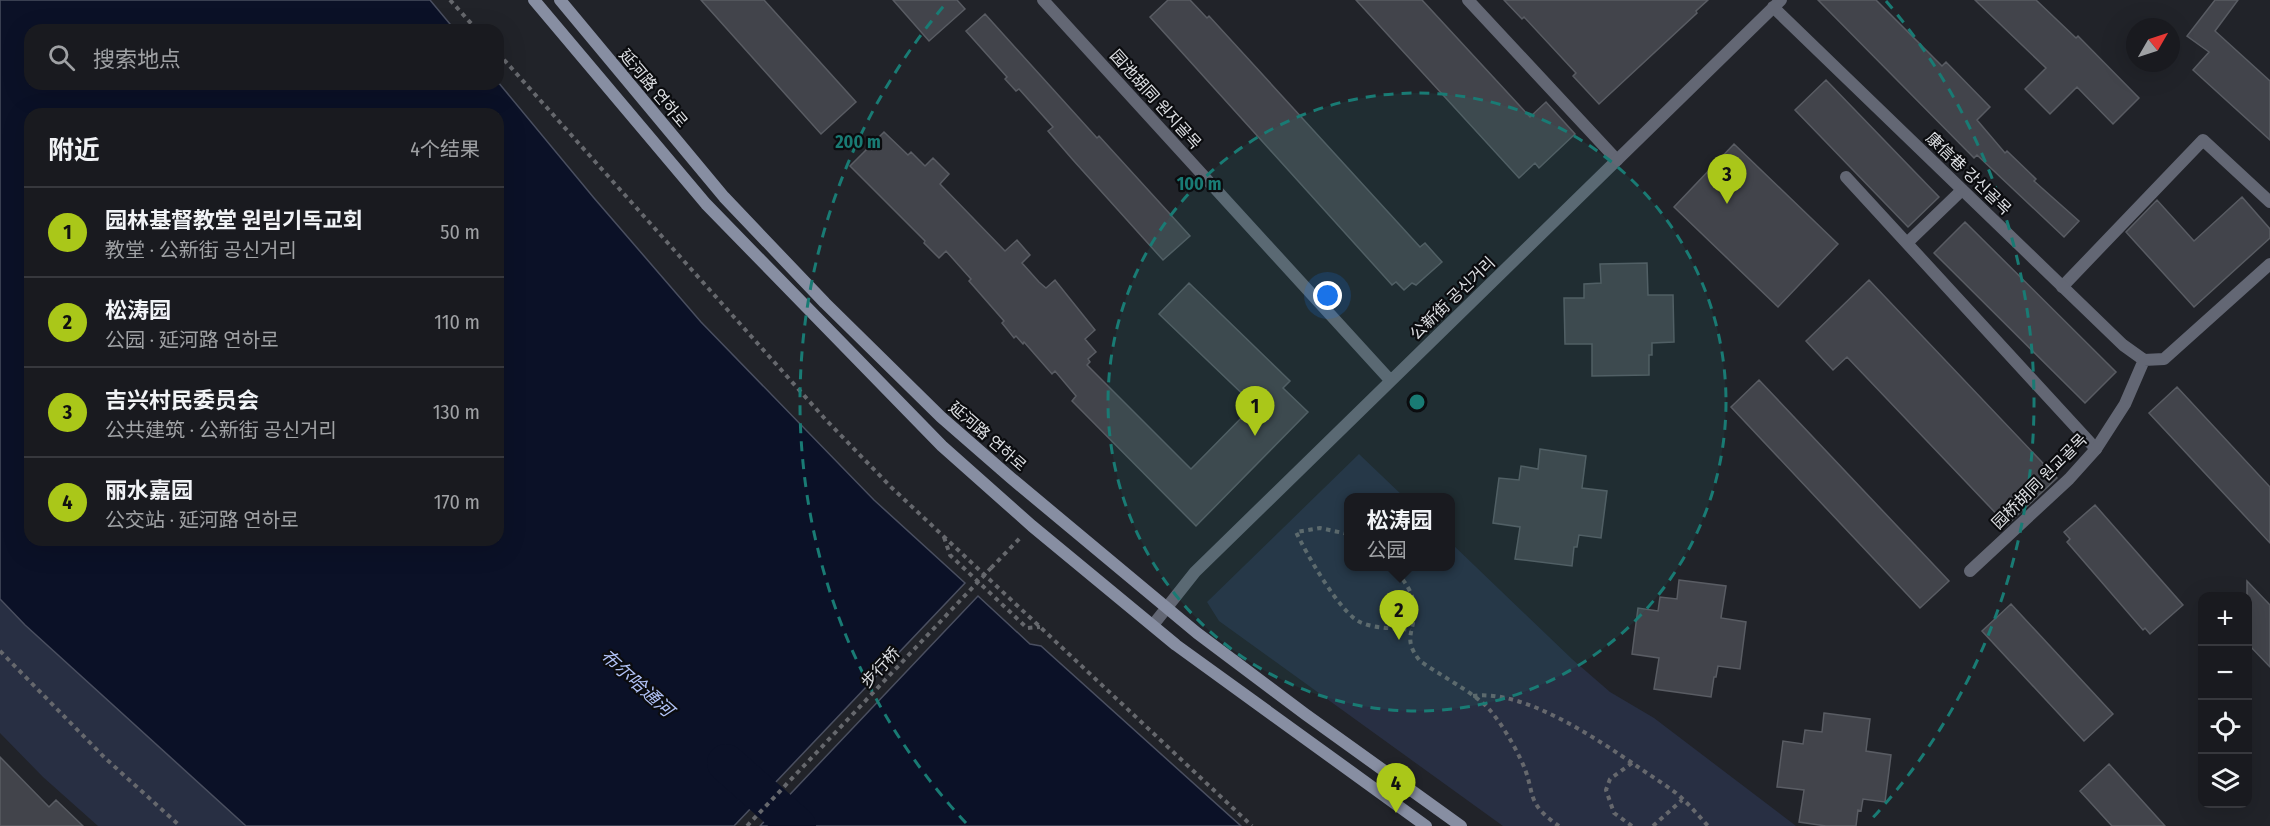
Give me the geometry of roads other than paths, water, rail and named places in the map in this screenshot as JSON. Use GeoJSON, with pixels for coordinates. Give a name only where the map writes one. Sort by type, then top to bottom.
{"type":"FeatureCollection","features":[{"type":"Feature","properties":{"kind":"main road"},"geometry":{"type":"LineString","coordinates":[[534,0],[706,204],[942,446],[1032,526],[1186,652],[1426,826]]}},
{"type":"Feature","properties":{"kind":"main road","name":"延河路 연하로"},"geometry":{"type":"LineString","coordinates":[[560,0],[724,197],[858,336],[941,417],[1166,607],[1305,714],[1461,826]]}},
{"type":"Feature","properties":{"kind":"street","name":"园池胡同 원지골목"},"geometry":{"type":"LineString","coordinates":[[1043,0],[1390,380]]}},
{"type":"Feature","properties":{"kind":"street"},"geometry":{"type":"LineString","coordinates":[[1468,0],[1617,160]]}},
{"type":"Feature","properties":{"kind":"street","name":"公新街 공신거리"},"geometry":{"type":"LineString","coordinates":[[1153,625],[1194,572],[1250,520],[1390,380],[1777,4]]}},
{"type":"Feature","properties":{"kind":"street","name":"康信巷 강신골목"},"geometry":{"type":"LineString","coordinates":[[1777,4],[1962,190],[2123,345],[2144,360]]}},
{"type":"Feature","properties":{"kind":"street"},"geometry":{"type":"LineString","coordinates":[[2062,287],[2203,140],[2270,202]]}},
{"type":"Feature","properties":{"kind":"street"},"geometry":{"type":"LineString","coordinates":[[1846,177],[2096,449]]}},
{"type":"Feature","properties":{"kind":"street"},"geometry":{"type":"LineString","coordinates":[[1907,243],[1962,190]]}},
{"type":"Feature","properties":{"kind":"street"},"geometry":{"type":"LineString","coordinates":[[2144,360],[2164,359],[2270,264]]}},
{"type":"Feature","properties":{"kind":"street","name":"园桥胡同 원교골목"},"geometry":{"type":"LineString","coordinates":[[1970,571],[2096,449],[2125,404],[2144,360]]}},
{"type":"Feature","properties":{"kind":"water"},"geometry":{"type":"Polygon","coordinates":[[[0,0],[430,0],[450,24],[24,24],[24,90],[504,89],[701,322],[874,500],[965,583],[734,826],[246,826],[25,625],[0,599],[0,0]]]}},
{"type":"Feature","properties":{"kind":"water"},"geometry":{"type":"Polygon","coordinates":[[[978,596],[1030,644],[1041,646],[1241,826],[760,826],[978,596]]]}},
{"type":"Feature","properties":{"kind":"waterway","name":"布尔哈通河"},"geometry":{"type":"LineString","coordinates":[[726,763],[797,826]]}},
{"type":"Feature","properties":{"kind":"place","name":"吉兴村民委员会"},"geometry":{"type":"Point","coordinates":[1727,204]}},
{"type":"Feature","properties":{"kind":"place","name":"园林基督教堂 원림기독교회"},"geometry":{"type":"Point","coordinates":[1255,436]}},
{"type":"Feature","properties":{"kind":"place","name":"松涛园"},"geometry":{"type":"Point","coordinates":[1399,640]}},
{"type":"Feature","properties":{"kind":"place","name":"丽水嘉园"},"geometry":{"type":"Point","coordinates":[1396,813]}}]}
